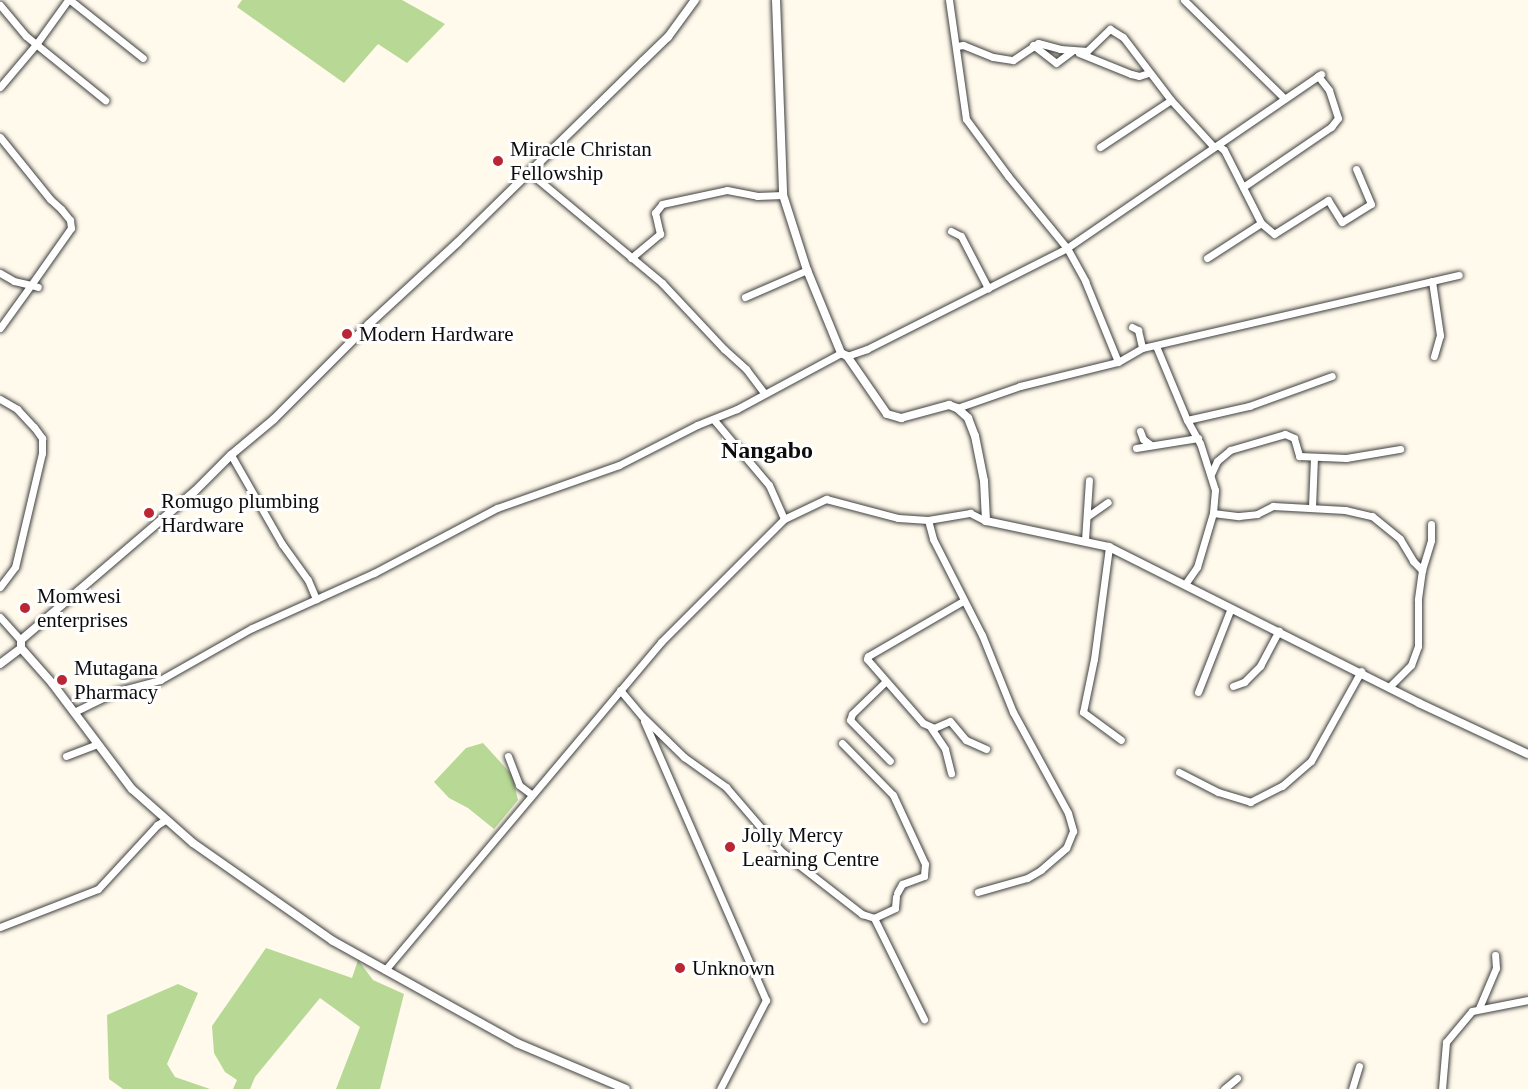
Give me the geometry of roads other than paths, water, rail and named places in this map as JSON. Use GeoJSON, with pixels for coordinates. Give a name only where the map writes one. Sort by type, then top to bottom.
{"type":"FeatureCollection","features":[{"type":"Feature","properties":{"kind":"street"},"geometry":{"type":"LineString","coordinates":[[0,87],[37,44],[69,0],[143,58]]}},
{"type":"Feature","properties":{"kind":"street"},"geometry":{"type":"LineString","coordinates":[[776,0],[783,195],[807,270],[844,354],[878,402],[893,417],[901,418],[949,405],[957,408],[968,418],[975,436],[984,481],[986,521]]}},
{"type":"Feature","properties":{"kind":"street"},"geometry":{"type":"LineString","coordinates":[[949,0],[966,119],[1008,176],[1067,248],[1085,281],[1118,362]]}},
{"type":"Feature","properties":{"kind":"street"},"geometry":{"type":"LineString","coordinates":[[1184,0],[1285,99]]}},
{"type":"Feature","properties":{"kind":"street"},"geometry":{"type":"LineString","coordinates":[[0,664],[195,491],[231,455],[274,419],[369,324],[530,172],[668,37],[692,1]]}},
{"type":"Feature","properties":{"kind":"street"},"geometry":{"type":"LineString","coordinates":[[0,5],[37,44],[105,100]]}},
{"type":"Feature","properties":{"kind":"street"},"geometry":{"type":"LineString","coordinates":[[1033,45],[1056,63],[1073,51],[1088,51],[1110,29],[1123,37],[1148,73],[1213,146],[1219,146]]}},
{"type":"Feature","properties":{"kind":"street"},"geometry":{"type":"LineString","coordinates":[[957,46],[963,45],[993,57],[1013,60],[1038,43],[1073,51],[1131,74],[1139,76],[1148,73]]}},
{"type":"Feature","properties":{"kind":"street"},"geometry":{"type":"LineString","coordinates":[[74,712],[115,692],[160,680],[252,628],[374,573],[497,508],[619,465],[696,425],[714,420],[844,354],[867,349],[1067,248],[1219,146],[1319,75],[1329,90],[1338,118],[1331,127],[1243,187]]}},
{"type":"Feature","properties":{"kind":"street"},"geometry":{"type":"LineString","coordinates":[[1100,147],[1171,100]]}},
{"type":"Feature","properties":{"kind":"street"},"geometry":{"type":"LineString","coordinates":[[0,137],[70,220],[72,228],[35,286],[0,328]]}},
{"type":"Feature","properties":{"kind":"street"},"geometry":{"type":"LineString","coordinates":[[1219,146],[1261,223],[1274,234],[1328,200],[1342,222],[1371,204],[1356,169]]}},
{"type":"Feature","properties":{"kind":"street"},"geometry":{"type":"LineString","coordinates":[[530,172],[662,283],[724,350],[746,369],[764,393]]}},
{"type":"Feature","properties":{"kind":"street"},"geometry":{"type":"LineString","coordinates":[[631,258],[660,234],[655,213],[662,204],[727,190],[768,197],[783,195]]}},
{"type":"Feature","properties":{"kind":"street"},"geometry":{"type":"LineString","coordinates":[[1207,258],[1261,223]]}},
{"type":"Feature","properties":{"kind":"street"},"geometry":{"type":"LineString","coordinates":[[951,231],[960,236],[988,288]]}},
{"type":"Feature","properties":{"kind":"street"},"geometry":{"type":"LineString","coordinates":[[745,297],[807,270]]}},
{"type":"Feature","properties":{"kind":"street"},"geometry":{"type":"LineString","coordinates":[[0,273],[35,286]]}},
{"type":"Feature","properties":{"kind":"street"},"geometry":{"type":"LineString","coordinates":[[957,408],[1020,386],[1118,362],[1142,348],[1273,315],[1459,275]]}},
{"type":"Feature","properties":{"kind":"street"},"geometry":{"type":"LineString","coordinates":[[1432,281],[1440,335],[1434,356]]}},
{"type":"Feature","properties":{"kind":"street"},"geometry":{"type":"LineString","coordinates":[[1132,327],[1138,330],[1142,348]]}},
{"type":"Feature","properties":{"kind":"street"},"geometry":{"type":"LineString","coordinates":[[1156,346],[1187,420],[1198,438],[1215,490],[1213,513],[1197,567],[1185,584]]}},
{"type":"Feature","properties":{"kind":"street"},"geometry":{"type":"LineString","coordinates":[[1187,420],[1272,399],[1332,376]]}},
{"type":"Feature","properties":{"kind":"street"},"geometry":{"type":"LineString","coordinates":[[0,399],[17,410],[42,438],[42,453],[15,567],[0,586]]}},
{"type":"Feature","properties":{"kind":"street"},"geometry":{"type":"LineString","coordinates":[[714,420],[770,485],[784,519]]}},
{"type":"Feature","properties":{"kind":"street"},"geometry":{"type":"LineString","coordinates":[[1140,431],[1143,439],[1151,445]]}},
{"type":"Feature","properties":{"kind":"street"},"geometry":{"type":"LineString","coordinates":[[1210,474],[1217,461],[1230,450],[1285,434],[1294,438],[1298,455],[1346,458],[1400,449]]}},
{"type":"Feature","properties":{"kind":"street"},"geometry":{"type":"LineString","coordinates":[[1136,448],[1198,438]]}},
{"type":"Feature","properties":{"kind":"street"},"geometry":{"type":"LineString","coordinates":[[231,455],[282,544],[308,580],[316,599]]}},
{"type":"Feature","properties":{"kind":"street"},"geometry":{"type":"LineString","coordinates":[[1312,507],[1314,457]]}},
{"type":"Feature","properties":{"kind":"street"},"geometry":{"type":"LineString","coordinates":[[1085,540],[1089,480]]}},
{"type":"Feature","properties":{"kind":"street"},"geometry":{"type":"LineString","coordinates":[[385,970],[661,642],[784,519],[826,500],[898,518],[928,520],[970,513],[986,521],[1085,540],[1109,547],[1528,754]]}},
{"type":"Feature","properties":{"kind":"street"},"geometry":{"type":"LineString","coordinates":[[1088,516],[1108,502]]}},
{"type":"Feature","properties":{"kind":"street"},"geometry":{"type":"LineString","coordinates":[[1213,513],[1239,516],[1257,514],[1273,506],[1312,507],[1372,516],[1387,531],[1400,539],[1422,570]]}},
{"type":"Feature","properties":{"kind":"street"},"geometry":{"type":"LineString","coordinates":[[928,520],[933,539],[982,635],[1013,712],[1068,813],[1073,831],[1066,848],[1041,870],[1020,881],[978,892]]}},
{"type":"Feature","properties":{"kind":"street"},"geometry":{"type":"LineString","coordinates":[[1390,686],[1411,664],[1418,646],[1418,600],[1422,570],[1431,540],[1431,524]]}},
{"type":"Feature","properties":{"kind":"street"},"geometry":{"type":"LineString","coordinates":[[1109,547],[1094,659],[1083,712],[1121,740]]}},
{"type":"Feature","properties":{"kind":"street"},"geometry":{"type":"LineString","coordinates":[[951,773],[945,749],[931,728],[923,723],[885,682],[870,664],[868,656],[963,601]]}},
{"type":"Feature","properties":{"kind":"street"},"geometry":{"type":"LineString","coordinates":[[1198,692],[1231,609]]}},
{"type":"Feature","properties":{"kind":"street"},"geometry":{"type":"LineString","coordinates":[[0,617],[132,789],[193,843],[333,941],[517,1043],[626,1089]]}},
{"type":"Feature","properties":{"kind":"street"},"geometry":{"type":"LineString","coordinates":[[1233,686],[1244,682],[1260,666],[1279,631]]}},
{"type":"Feature","properties":{"kind":"street"},"geometry":{"type":"LineString","coordinates":[[1179,772],[1218,792],[1250,802],[1282,786],[1311,761],[1361,671]]}},
{"type":"Feature","properties":{"kind":"street"},"geometry":{"type":"LineString","coordinates":[[885,682],[852,714],[850,720],[890,761]]}},
{"type":"Feature","properties":{"kind":"street"},"geometry":{"type":"LineString","coordinates":[[620,690],[642,716],[684,757],[726,787],[781,851],[862,914],[874,918],[895,908],[902,884],[924,876],[926,867],[893,795],[842,743]]}},
{"type":"Feature","properties":{"kind":"street"},"geometry":{"type":"LineString","coordinates":[[642,716],[766,1000],[720,1089]]}},
{"type":"Feature","properties":{"kind":"street"},"geometry":{"type":"LineString","coordinates":[[931,728],[950,721],[966,740],[986,749]]}},
{"type":"Feature","properties":{"kind":"street"},"geometry":{"type":"LineString","coordinates":[[66,756],[97,744]]}},
{"type":"Feature","properties":{"kind":"street"},"geometry":{"type":"LineString","coordinates":[[508,756],[519,785],[531,794]]}},
{"type":"Feature","properties":{"kind":"street"},"geometry":{"type":"LineString","coordinates":[[0,927],[98,889],[157,825],[165,820]]}},
{"type":"Feature","properties":{"kind":"street"},"geometry":{"type":"LineString","coordinates":[[874,918],[924,1019]]}},
{"type":"Feature","properties":{"kind":"street"},"geometry":{"type":"LineString","coordinates":[[1479,1008],[1496,968],[1495,955]]}},
{"type":"Feature","properties":{"kind":"street"},"geometry":{"type":"LineString","coordinates":[[1442,1089],[1446,1042],[1472,1011],[1528,1000]]}},
{"type":"Feature","properties":{"kind":"street"},"geometry":{"type":"LineString","coordinates":[[1352,1089],[1359,1066]]}},
{"type":"Feature","properties":{"kind":"street"},"geometry":{"type":"LineString","coordinates":[[1224,1089],[1237,1078]]}},
{"type":"Feature","properties":{"kind":"place","name":"Miracle Christan Fellowship"},"geometry":{"type":"Point","coordinates":[498,161]}},
{"type":"Feature","properties":{"kind":"place","name":"Modern Hardware"},"geometry":{"type":"Point","coordinates":[347,334]}},
{"type":"Feature","properties":{"kind":"place","name":"Romugo plumbing Hardware"},"geometry":{"type":"Point","coordinates":[149,513]}},
{"type":"Feature","properties":{"kind":"place","name":"Momwesi enterprises"},"geometry":{"type":"Point","coordinates":[25,608]}},
{"type":"Feature","properties":{"kind":"place","name":"Mutagana Pharmacy"},"geometry":{"type":"Point","coordinates":[62,680]}},
{"type":"Feature","properties":{"kind":"place","name":"Jolly Mercy Learning Centre"},"geometry":{"type":"Point","coordinates":[730,847]}},
{"type":"Feature","properties":{"kind":"place","name":"Unknown"},"geometry":{"type":"Point","coordinates":[680,968]}},
{"type":"Feature","properties":{"kind":"district","name":"Nangabo"},"geometry":{"type":"Point","coordinates":[767,451]}}]}
